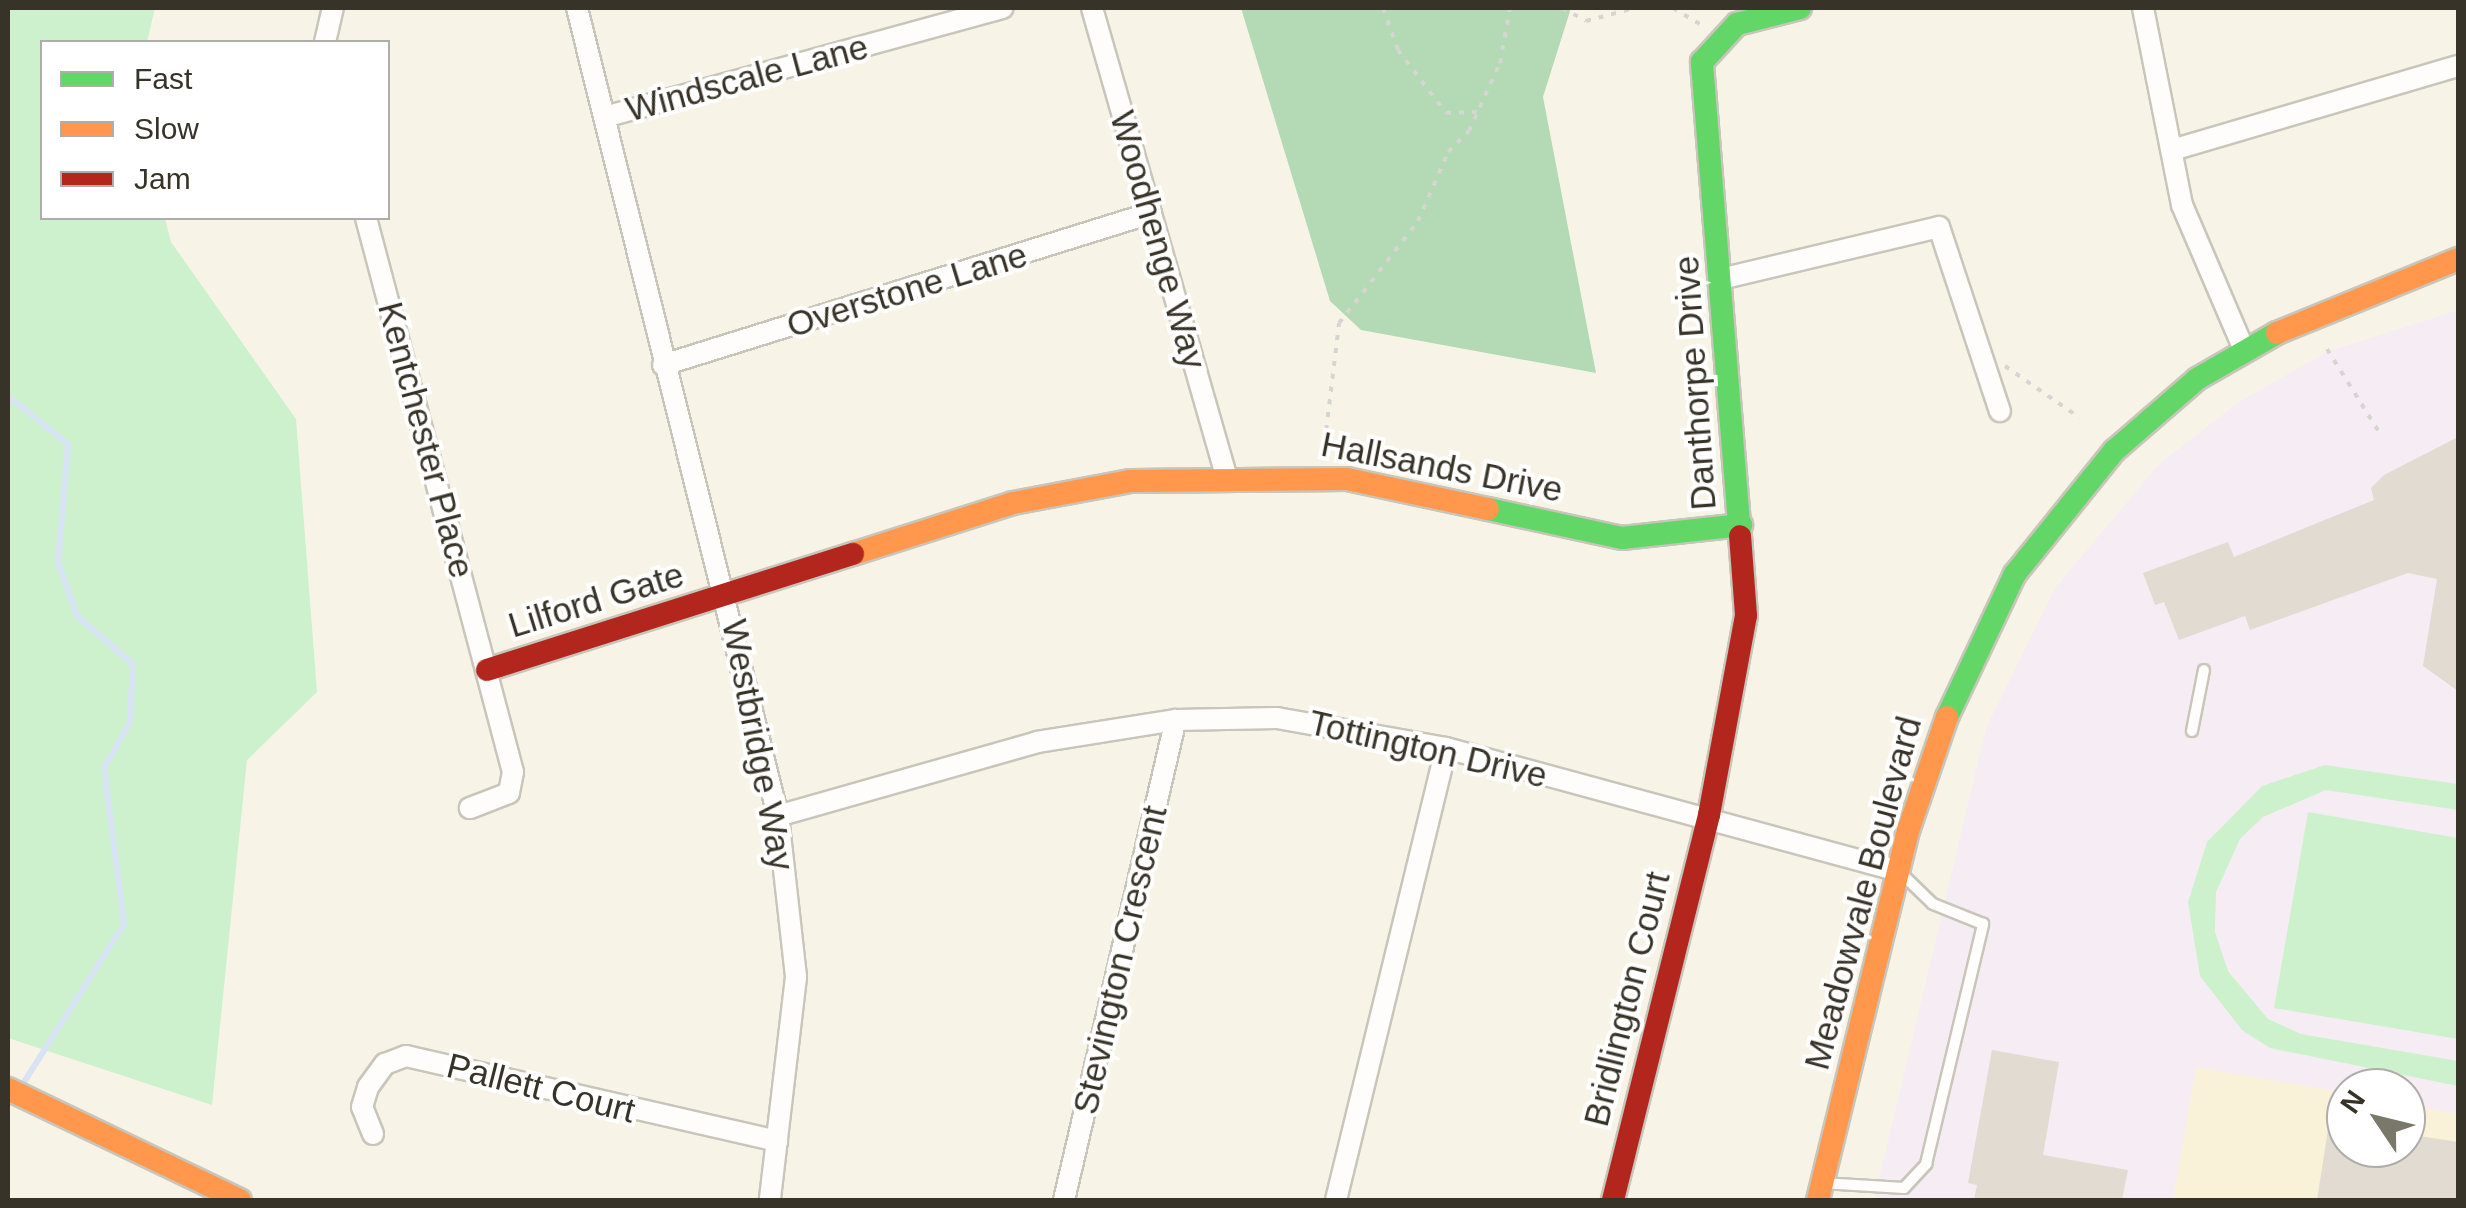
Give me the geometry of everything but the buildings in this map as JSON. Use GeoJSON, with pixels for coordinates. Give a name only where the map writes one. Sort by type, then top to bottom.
{"type":"FeatureCollection","features":[{"type":"Feature","properties":{"kind":"street"},"geometry":{"type":"LineString","coordinates":[[325,40],[333,8]]}},
{"type":"Feature","properties":{"kind":"street","name":"Westbridge Way"},"geometry":{"type":"LineString","coordinates":[[577,8],[608,116],[664,365],[726,597],[778,816],[796,977],[770,1200]]}},
{"type":"Feature","properties":{"kind":"street","name":"Windscale Lane"},"geometry":{"type":"LineString","coordinates":[[608,116],[1002,8]]}},
{"type":"Feature","properties":{"kind":"street","name":"Woodhenge Way"},"geometry":{"type":"LineString","coordinates":[[1092,8],[1224,473]]}},
{"type":"Feature","properties":{"kind":"street"},"geometry":{"type":"LineString","coordinates":[[1718,38],[1800,8]]}},
{"type":"Feature","properties":{"kind":"street"},"geometry":{"type":"LineString","coordinates":[[2142,8],[2202,266],[2243,347]]}},
{"type":"Feature","properties":{"kind":"street","name":"Danthorpe Drive"},"geometry":{"type":"LineString","coordinates":[[1709,815],[1746,615],[1724,278],[1700,96],[1702,62],[1718,38]]}},
{"type":"Feature","properties":{"kind":"street"},"geometry":{"type":"LineString","coordinates":[[2172,150],[2458,66]]}},
{"type":"Feature","properties":{"kind":"street","name":"Overstone Lane"},"geometry":{"type":"LineString","coordinates":[[664,365],[1150,214]]}},
{"type":"Feature","properties":{"kind":"street","name":"Kentchester Place"},"geometry":{"type":"LineString","coordinates":[[367,220],[514,781],[501,798],[470,808]]}},
{"type":"Feature","properties":{"kind":"street"},"geometry":{"type":"LineString","coordinates":[[1724,278],[1939,227],[1980,367],[2000,411]]}},
{"type":"Feature","properties":{"kind":"street","name":"Meadowvale Boulevard"},"geometry":{"type":"LineString","coordinates":[[1820,1192],[1899,871],[1960,680],[2015,574],[2114,451],[2243,347],[2458,259]]}},
{"type":"Feature","properties":{"kind":"street","name":"Hallsands Drive"},"geometry":{"type":"LineString","coordinates":[[726,597],[1013,503],[1224,473],[1321,477],[1622,538],[1741,525]]}},
{"type":"Feature","properties":{"kind":"street","name":"Lilford Gate"},"geometry":{"type":"LineString","coordinates":[[487,670],[726,597]]}},
{"type":"Feature","properties":{"kind":"street","name":"Tottington Drive"},"geometry":{"type":"LineString","coordinates":[[778,816],[1037,742],[1176,720],[1296,719],[1446,748],[1709,815],[1899,871]]}},
{"type":"Feature","properties":{"kind":"street","name":"Stevington Crescent"},"geometry":{"type":"LineString","coordinates":[[1064,1200],[1176,720]]}},
{"type":"Feature","properties":{"kind":"street"},"geometry":{"type":"LineString","coordinates":[[1336,1200],[1446,748]]}},
{"type":"Feature","properties":{"kind":"street","name":"Bridlington Court"},"geometry":{"type":"LineString","coordinates":[[1613,1200],[1709,815]]}},
{"type":"Feature","properties":{"kind":"street","name":"Pallett Court"},"geometry":{"type":"LineString","coordinates":[[373,1134],[362,1107],[368,1087],[385,1064],[406,1056],[777,1141]]}},
{"type":"Feature","properties":{"kind":"street"},"geometry":{"type":"LineString","coordinates":[[8,1089],[68,1113],[240,1200]]}},
{"type":"Feature","properties":{"kind":"lane"},"geometry":{"type":"LineString","coordinates":[[2192,731],[2204,670]]}},
{"type":"Feature","properties":{"kind":"lane"},"geometry":{"type":"LineString","coordinates":[[1820,1192],[1904,1188],[1930,1146],[1984,924],[1933,904],[1899,871]]}},
{"type":"Feature","properties":{"kind":"path"},"geometry":{"type":"LineString","coordinates":[[1384,8],[1398,50],[1446,113],[1479,112]]}},
{"type":"Feature","properties":{"kind":"path"},"geometry":{"type":"LineString","coordinates":[[1321,477],[1339,323],[1418,221],[1448,152],[1479,112],[1510,8]]}},
{"type":"Feature","properties":{"kind":"path"},"geometry":{"type":"LineString","coordinates":[[1562,8],[1586,21],[1635,8]]}},
{"type":"Feature","properties":{"kind":"path"},"geometry":{"type":"LineString","coordinates":[[1674,8],[1718,38]]}},
{"type":"Feature","properties":{"kind":"path"},"geometry":{"type":"LineString","coordinates":[[2327,349],[2382,435]]}},
{"type":"Feature","properties":{"kind":"path"},"geometry":{"type":"LineString","coordinates":[[1980,367],[2014,366],[2080,418]]}},
{"type":"Feature","properties":{"kind":"shaded area"},"geometry":{"type":"Polygon","coordinates":[[[2458,310],[2458,1114],[2426,1108],[2426,1068],[2326,1068],[2326,1090],[2196,1067],[2173,1200],[1874,1200],[1986,728],[2055,588],[2159,464],[2239,402],[2326,352],[2458,310]]]}},
{"type":"Feature","properties":{"kind":"shaded area"},"geometry":{"type":"Polygon","coordinates":[[[2196,1067],[2326,1090],[2326,1168],[2426,1168],[2426,1108],[2458,1114],[2458,1200],[2173,1200],[2196,1067]]]}},
{"type":"Feature","properties":{"kind":"green space"},"geometry":{"type":"Polygon","coordinates":[[[8,8],[155,8],[147,40],[40,40],[40,220],[166,220],[171,242],[296,419],[317,692],[247,760],[212,1105],[8,1038],[8,8]]]}},
{"type":"Feature","properties":{"kind":"green space"},"geometry":{"type":"Polygon","coordinates":[[[1241,8],[1571,8],[1543,97],[1596,373],[1361,330],[1330,301],[1241,8]]]}},
{"type":"Feature","properties":{"kind":"green space"},"geometry":{"type":"Polygon","coordinates":[[[2325,765],[2458,784],[2458,810],[2326,790],[2263,817],[2240,839],[2216,892],[2215,932],[2228,971],[2268,1019],[2301,1034],[2458,1061],[2458,1086],[2426,1080],[2426,1068],[2369,1068],[2270,1048],[2242,1030],[2200,976],[2188,902],[2207,842],[2262,786],[2325,765]]]}},
{"type":"Feature","properties":{"kind":"green space"},"geometry":{"type":"Polygon","coordinates":[[[2308,812],[2458,838],[2458,1039],[2274,1008],[2308,812]]]}},
{"type":"Feature","properties":{"kind":"waterway"},"geometry":{"type":"LineString","coordinates":[[8,396],[68,444],[58,562],[77,616],[133,664],[130,722],[104,768],[124,924],[21,1087]]}},
{"type":"Feature","properties":{"kind":"traffic: fast"},"geometry":{"type":"LineString","coordinates":[[1740,536],[1702,62],[1737,24],[1800,8]]}},
{"type":"Feature","properties":{"kind":"traffic: fast"},"geometry":{"type":"LineString","coordinates":[[1947,717],[2015,574],[2114,451],[2197,379],[2277,333]]}},
{"type":"Feature","properties":{"kind":"traffic: fast"},"geometry":{"type":"LineString","coordinates":[[1488,509],[1622,538],[1741,525]]}},
{"type":"Feature","properties":{"kind":"traffic: slow"},"geometry":{"type":"LineString","coordinates":[[2277,333],[2458,259]]}},
{"type":"Feature","properties":{"kind":"traffic: slow"},"geometry":{"type":"LineString","coordinates":[[853,554],[1013,503],[1131,481],[1347,479],[1488,509]]}},
{"type":"Feature","properties":{"kind":"traffic: slow"},"geometry":{"type":"LineString","coordinates":[[1818,1200],[1909,828],[1947,717]]}},
{"type":"Feature","properties":{"kind":"traffic: slow"},"geometry":{"type":"LineString","coordinates":[[8,1089],[240,1200]]}},
{"type":"Feature","properties":{"kind":"traffic: jam"},"geometry":{"type":"LineString","coordinates":[[1613,1200],[1709,815],[1746,615],[1740,536]]}},
{"type":"Feature","properties":{"kind":"traffic: jam"},"geometry":{"type":"LineString","coordinates":[[487,670],[853,554]]}}]}
